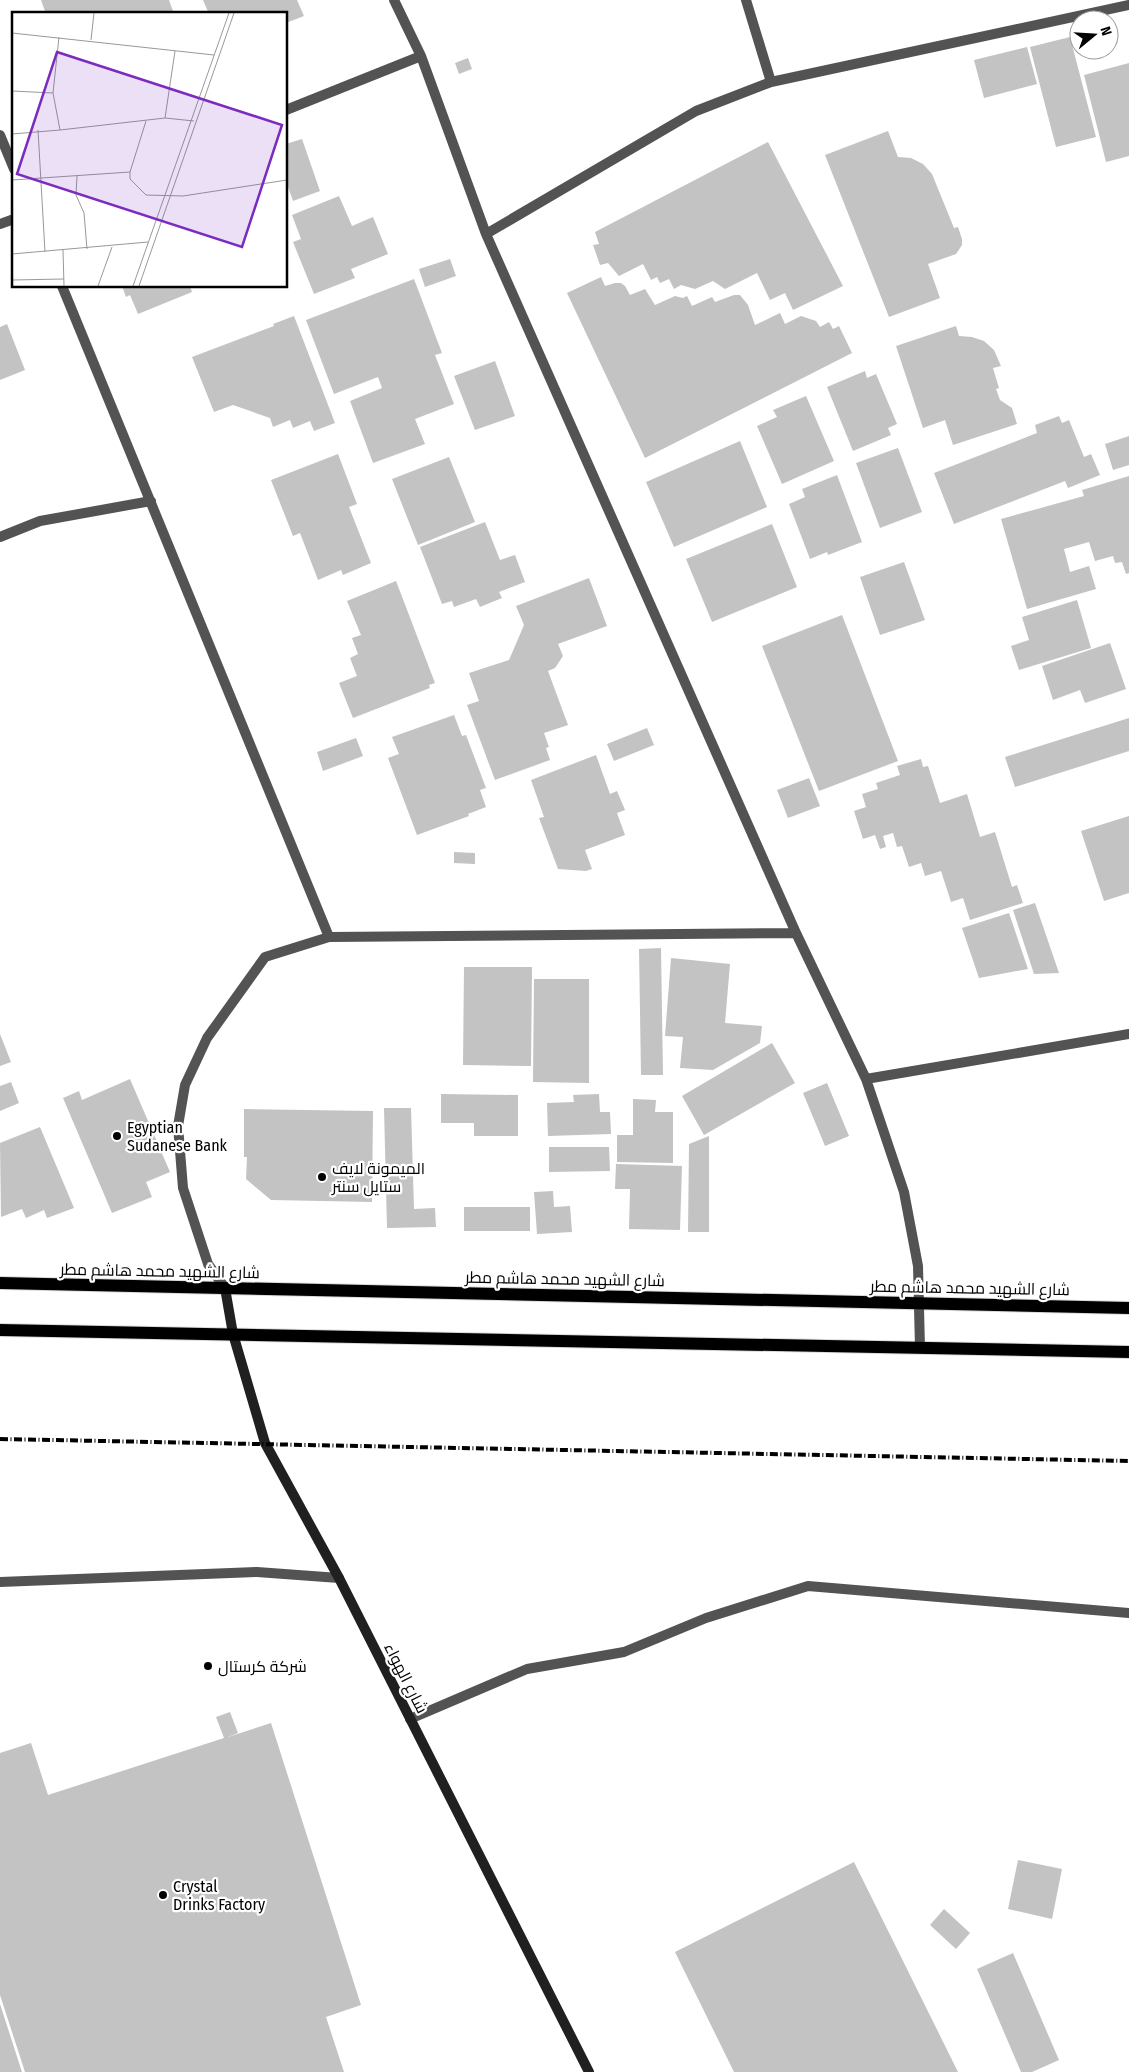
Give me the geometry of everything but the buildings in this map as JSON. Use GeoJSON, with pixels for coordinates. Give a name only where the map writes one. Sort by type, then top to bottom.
{"type":"FeatureCollection","features":[{"type":"Feature","properties":{"kind":"main road","name":"شارع الشهيد محمد هاشم مطر"},"geometry":{"type":"LineString","coordinates":[[0,1283],[1129,1308]]}},
{"type":"Feature","properties":{"kind":"main road"},"geometry":{"type":"LineString","coordinates":[[0,1330],[1129,1352]]}},
{"type":"Feature","properties":{"kind":"street"},"geometry":{"type":"LineString","coordinates":[[394,0],[421,56],[486,234],[796,932],[866,1079],[904,1192],[918,1266],[920,1348]]}},
{"type":"Feature","properties":{"kind":"street"},"geometry":{"type":"LineString","coordinates":[[746,0],[771,82]]}},
{"type":"Feature","properties":{"kind":"street"},"geometry":{"type":"LineString","coordinates":[[486,234],[696,111],[771,82],[1129,5]]}},
{"type":"Feature","properties":{"kind":"street"},"geometry":{"type":"LineString","coordinates":[[288,109],[421,56]]}},
{"type":"Feature","properties":{"kind":"street"},"geometry":{"type":"LineString","coordinates":[[0,135],[12,164]]}},
{"type":"Feature","properties":{"kind":"street"},"geometry":{"type":"LineString","coordinates":[[0,224],[12,220]]}},
{"type":"Feature","properties":{"kind":"street"},"geometry":{"type":"LineString","coordinates":[[63,288],[329,937]]}},
{"type":"Feature","properties":{"kind":"street"},"geometry":{"type":"LineString","coordinates":[[0,537],[40,521],[151,501]]}},
{"type":"Feature","properties":{"kind":"street"},"geometry":{"type":"LineString","coordinates":[[225,1288],[208,1264],[183,1188],[178,1126],[185,1085],[207,1038],[264,957],[329,937],[796,932]]}},
{"type":"Feature","properties":{"kind":"street"},"geometry":{"type":"LineString","coordinates":[[866,1079],[1129,1034]]}},
{"type":"Feature","properties":{"kind":"street","name":"شارع الهواء"},"geometry":{"type":"LineString","coordinates":[[225,1288],[232,1334],[265,1443],[339,1578],[589,2072]]}},
{"type":"Feature","properties":{"kind":"street"},"geometry":{"type":"LineString","coordinates":[[0,1582],[256,1572],[339,1578]]}},
{"type":"Feature","properties":{"kind":"street"},"geometry":{"type":"LineString","coordinates":[[410,1719],[527,1669],[624,1652],[706,1618],[808,1586],[1129,1612]]}},
{"type":"Feature","properties":{"kind":"railway"},"geometry":{"type":"LineString","coordinates":[[0,1439],[1129,1461]]}},
{"type":"Feature","properties":{"kind":"place","name":"Egyptian Sudanese Bank"},"geometry":{"type":"Point","coordinates":[117,1136]}},
{"type":"Feature","properties":{"kind":"place","name":"الميمونة لايف ستايل سنتر"},"geometry":{"type":"Point","coordinates":[322,1177]}},
{"type":"Feature","properties":{"kind":"place","name":"شركة كرستال"},"geometry":{"type":"Point","coordinates":[208,1666]}},
{"type":"Feature","properties":{"kind":"place","name":"Crystal Drinks Factory"},"geometry":{"type":"Point","coordinates":[163,1895]}}]}
